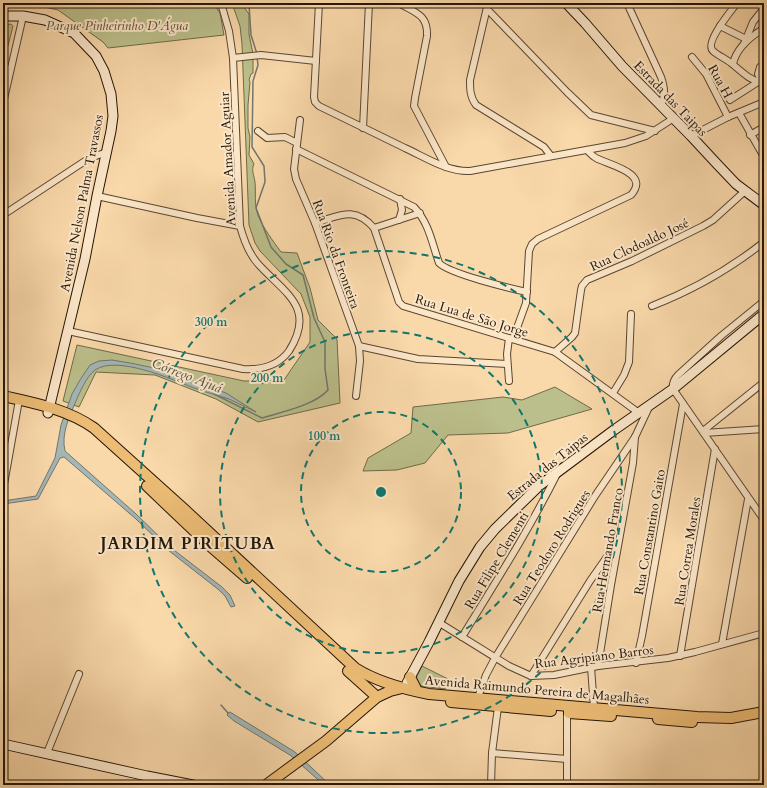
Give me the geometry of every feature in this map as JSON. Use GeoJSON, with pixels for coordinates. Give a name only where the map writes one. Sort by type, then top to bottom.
{"type":"FeatureCollection","features":[{"type":"Feature","properties":{"kind":"main road","name":"Estrada das Taipas"},"geometry":{"type":"LineString","coordinates":[[566,3],[622,66],[674,118],[716,164],[745,191],[764,205]]}},
{"type":"Feature","properties":{"kind":"main road","name":"Avenida Nelson Palma Travassos"},"geometry":{"type":"LineString","coordinates":[[3,16],[23,16],[45,20],[66,29],[80,39],[96,56],[104,71],[111,94],[113,116],[107,152],[85,259],[49,411]]}},
{"type":"Feature","properties":{"kind":"main road","name":"Estrada das Taipas"},"geometry":{"type":"LineString","coordinates":[[404,688],[459,581],[480,547],[495,529],[539,486],[673,389],[764,314]]}},
{"type":"Feature","properties":{"kind":"main road","name":"Avenida Raimundo Pereira de Magalhães"},"geometry":{"type":"LineString","coordinates":[[3,396],[18,402],[61,414],[94,428],[354,668],[366,675],[416,691],[477,701],[498,707],[567,709],[594,708],[711,718],[731,718],[764,712]]}},
{"type":"Feature","properties":{"kind":"main road","name":"Avenida Raimundo Pereira de Magalhães"},"geometry":{"type":"LineString","coordinates":[[3,402],[18,402]]}},
{"type":"Feature","properties":{"kind":"main road","name":"Avenida Raimundo Pereira de Magalhães"},"geometry":{"type":"LineString","coordinates":[[71,418],[94,436],[209,545],[271,599],[348,670],[363,679],[390,691],[436,701],[543,704],[567,709],[709,724],[737,723],[764,719]]}},
{"type":"Feature","properties":{"kind":"main road"},"geometry":{"type":"LineString","coordinates":[[348,670],[377,697]]}},
{"type":"Feature","properties":{"kind":"main road"},"geometry":{"type":"LineString","coordinates":[[410,677],[416,691]]}},
{"type":"Feature","properties":{"kind":"main road"},"geometry":{"type":"LineString","coordinates":[[266,785],[339,731],[377,697],[390,691],[404,688]]}},
{"type":"Feature","properties":{"kind":"main road"},"geometry":{"type":"LineString","coordinates":[[498,707],[504,704],[531,706],[543,704]]}},
{"type":"Feature","properties":{"kind":"main road"},"geometry":{"type":"LineString","coordinates":[[3,744],[48,753],[80,763],[162,783],[193,785]]}},
{"type":"Feature","properties":{"kind":"main road"},"geometry":{"type":"LineString","coordinates":[[3,750],[80,763]]}},
{"type":"Feature","properties":{"kind":"street","name":"Avenida Amador Aguiar"},"geometry":{"type":"LineString","coordinates":[[68,331],[243,369],[255,370],[265,368],[281,359],[288,352],[296,338],[299,325],[299,314],[296,304],[251,255],[240,226],[233,58],[229,31],[220,3]]}},
{"type":"Feature","properties":{"kind":"street"},"geometry":{"type":"LineString","coordinates":[[319,3],[314,97],[315,102],[319,106],[363,128],[446,167],[470,171],[639,139],[655,131],[674,118]]}},
{"type":"Feature","properties":{"kind":"street"},"geometry":{"type":"LineString","coordinates":[[363,128],[369,3]]}},
{"type":"Feature","properties":{"kind":"street"},"geometry":{"type":"LineString","coordinates":[[399,3],[420,15],[425,20],[428,27],[414,98],[414,106],[446,167]]}},
{"type":"Feature","properties":{"kind":"street"},"geometry":{"type":"LineString","coordinates":[[627,3],[661,77],[665,94],[661,106]]}},
{"type":"Feature","properties":{"kind":"street"},"geometry":{"type":"LineString","coordinates":[[737,3],[720,26],[711,43],[711,48],[713,52],[722,56],[746,76],[761,84]]}},
{"type":"Feature","properties":{"kind":"street"},"geometry":{"type":"LineString","coordinates":[[487,6],[470,80],[472,99],[476,105],[544,147],[551,156]]}},
{"type":"Feature","properties":{"kind":"street"},"geometry":{"type":"LineString","coordinates":[[487,6],[567,92],[591,115],[655,131]]}},
{"type":"Feature","properties":{"kind":"street"},"geometry":{"type":"LineString","coordinates":[[733,64],[735,56],[745,41],[755,18],[764,8]]}},
{"type":"Feature","properties":{"kind":"street"},"geometry":{"type":"LineString","coordinates":[[3,103],[23,16]]}},
{"type":"Feature","properties":{"kind":"street"},"geometry":{"type":"LineString","coordinates":[[720,26],[745,41]]}},
{"type":"Feature","properties":{"kind":"street"},"geometry":{"type":"LineString","coordinates":[[745,41],[764,32]]}},
{"type":"Feature","properties":{"kind":"street"},"geometry":{"type":"LineString","coordinates":[[233,58],[261,55],[316,61]]}},
{"type":"Feature","properties":{"kind":"street","name":"Rua H"},"geometry":{"type":"LineString","coordinates":[[692,57],[706,74],[728,117]]}},
{"type":"Feature","properties":{"kind":"street"},"geometry":{"type":"LineString","coordinates":[[3,60],[9,76]]}},
{"type":"Feature","properties":{"kind":"street"},"geometry":{"type":"LineString","coordinates":[[761,84],[758,74],[760,67],[764,64]]}},
{"type":"Feature","properties":{"kind":"street"},"geometry":{"type":"LineString","coordinates":[[730,100],[761,84]]}},
{"type":"Feature","properties":{"kind":"street"},"geometry":{"type":"LineString","coordinates":[[691,136],[728,117],[764,102]]}},
{"type":"Feature","properties":{"kind":"street"},"geometry":{"type":"LineString","coordinates":[[739,113],[750,135],[762,150],[764,157]]}},
{"type":"Feature","properties":{"kind":"street","name":"Rua Rio da Fronteira"},"geometry":{"type":"LineString","coordinates":[[300,120],[294,169],[296,179],[315,224],[358,346],[360,361],[356,396]]}},
{"type":"Feature","properties":{"kind":"street"},"geometry":{"type":"LineString","coordinates":[[750,135],[764,127]]}},
{"type":"Feature","properties":{"kind":"street"},"geometry":{"type":"LineString","coordinates":[[258,131],[268,138],[284,137],[296,146],[414,207],[420,213],[430,234],[439,263],[442,266],[465,275],[527,292]]}},
{"type":"Feature","properties":{"kind":"street"},"geometry":{"type":"LineString","coordinates":[[509,382],[507,364],[511,339],[524,311],[527,292],[530,247],[535,242],[631,195],[634,192],[636,181],[632,174],[594,157],[586,150]]}},
{"type":"Feature","properties":{"kind":"street"},"geometry":{"type":"LineString","coordinates":[[3,215],[85,161],[107,152]]}},
{"type":"Feature","properties":{"kind":"street","name":"Rua Clodoaldo José"},"geometry":{"type":"LineString","coordinates":[[555,352],[572,337],[575,332],[580,290],[587,280],[632,261],[703,226],[713,220],[745,191]]}},
{"type":"Feature","properties":{"kind":"street"},"geometry":{"type":"LineString","coordinates":[[97,196],[240,226]]}},
{"type":"Feature","properties":{"kind":"street"},"geometry":{"type":"LineString","coordinates":[[399,220],[402,210],[400,199]]}},
{"type":"Feature","properties":{"kind":"street"},"geometry":{"type":"LineString","coordinates":[[315,224],[345,213],[350,213],[365,220],[374,228],[420,213]]}},
{"type":"Feature","properties":{"kind":"street","name":"Rua Lua de São Jorge"},"geometry":{"type":"LineString","coordinates":[[374,228],[399,302],[403,306],[555,352],[639,413]]}},
{"type":"Feature","properties":{"kind":"street"},"geometry":{"type":"LineString","coordinates":[[652,306],[701,284],[740,260],[764,242]]}},
{"type":"Feature","properties":{"kind":"street"},"geometry":{"type":"LineString","coordinates":[[764,301],[678,374],[674,381],[673,389],[764,520]]}},
{"type":"Feature","properties":{"kind":"street"},"geometry":{"type":"LineString","coordinates":[[613,393],[627,370],[629,362],[631,314]]}},
{"type":"Feature","properties":{"kind":"street"},"geometry":{"type":"LineString","coordinates":[[358,346],[418,358],[507,364]]}},
{"type":"Feature","properties":{"kind":"street"},"geometry":{"type":"LineString","coordinates":[[703,432],[764,382]]}},
{"type":"Feature","properties":{"kind":"street"},"geometry":{"type":"LineString","coordinates":[[3,490],[6,456],[18,402]]}},
{"type":"Feature","properties":{"kind":"street","name":"Rua Teodoro Rodrigues"},"geometry":{"type":"LineString","coordinates":[[477,701],[486,675],[495,658],[595,496],[635,437],[651,404]]}},
{"type":"Feature","properties":{"kind":"street","name":"Rua Constantino Gaito"},"geometry":{"type":"LineString","coordinates":[[636,662],[642,636],[683,404]]}},
{"type":"Feature","properties":{"kind":"street"},"geometry":{"type":"LineString","coordinates":[[703,432],[763,431]]}},
{"type":"Feature","properties":{"kind":"street","name":"Rua Hermando Franco"},"geometry":{"type":"LineString","coordinates":[[598,666],[633,463],[635,437]]}},
{"type":"Feature","properties":{"kind":"street","name":"Rua Correa Morales"},"geometry":{"type":"LineString","coordinates":[[680,656],[715,449]]}},
{"type":"Feature","properties":{"kind":"street","name":"Rua Filipe Clementi"},"geometry":{"type":"LineString","coordinates":[[462,637],[530,526],[558,472]]}},
{"type":"Feature","properties":{"kind":"street"},"geometry":{"type":"LineString","coordinates":[[722,644],[748,499]]}},
{"type":"Feature","properties":{"kind":"street"},"geometry":{"type":"LineString","coordinates":[[531,676],[594,575],[619,540]]}},
{"type":"Feature","properties":{"kind":"street","name":"Rua Agripiano Barros"},"geometry":{"type":"LineString","coordinates":[[438,622],[495,658],[520,672],[531,676],[554,675],[598,666],[680,656],[764,633]]}},
{"type":"Feature","properties":{"kind":"street"},"geometry":{"type":"LineString","coordinates":[[591,668],[594,708]]}},
{"type":"Feature","properties":{"kind":"street"},"geometry":{"type":"LineString","coordinates":[[48,753],[79,674]]}},
{"type":"Feature","properties":{"kind":"street"},"geometry":{"type":"LineString","coordinates":[[491,785],[492,753],[498,707]]}},
{"type":"Feature","properties":{"kind":"street"},"geometry":{"type":"LineString","coordinates":[[567,709],[567,785]]}},
{"type":"Feature","properties":{"kind":"street"},"geometry":{"type":"LineString","coordinates":[[492,753],[567,759]]}},
{"type":"Feature","properties":{"kind":"green space","name":"Parque Pinheirinho D'Água"},"geometry":{"type":"Polygon","coordinates":[[[27,3],[213,3],[220,13],[224,35],[108,48],[103,42],[58,10],[27,3]]]}},
{"type":"Feature","properties":{"kind":"green space"},"geometry":{"type":"Polygon","coordinates":[[[232,3],[241,3],[249,14],[249,34],[253,54],[253,73],[251,74],[249,80],[249,155],[254,164],[253,170],[257,211],[265,230],[281,252],[297,253],[310,288],[318,320],[337,339],[340,403],[258,422],[216,399],[155,375],[96,372],[79,407],[63,401],[77,345],[244,381],[284,380],[310,342],[310,317],[301,294],[260,251],[255,243],[249,225],[242,44],[240,26],[232,3]]]}},
{"type":"Feature","properties":{"kind":"green space"},"geometry":{"type":"Polygon","coordinates":[[[11,24],[13,26],[8,46],[6,47],[3,44],[3,25],[11,24]]]}},
{"type":"Feature","properties":{"kind":"green space"},"geometry":{"type":"Polygon","coordinates":[[[555,387],[592,409],[508,433],[448,435],[425,463],[397,470],[363,471],[368,458],[411,433],[413,407],[503,397],[522,400],[555,387]]]}},
{"type":"Feature","properties":{"kind":"green space"},"geometry":{"type":"Polygon","coordinates":[[[422,666],[448,679],[445,689],[414,684],[422,666]]]}},
{"type":"Feature","properties":{"kind":"shaded area"},"geometry":{"type":"Polygon","coordinates":[[[112,360],[159,369],[226,393],[256,412],[229,399],[158,374],[117,365],[105,366],[95,370],[84,385],[68,419],[64,438],[65,451],[135,513],[170,547],[222,587],[230,595],[235,606],[231,607],[225,596],[219,590],[168,550],[136,519],[64,457],[60,458],[38,499],[3,504],[3,501],[36,496],[55,458],[61,425],[72,394],[90,365],[99,361],[112,360]]]}},
{"type":"Feature","properties":{"kind":"shaded area"},"geometry":{"type":"Polygon","coordinates":[[[230,712],[295,752],[330,785],[324,785],[290,755],[234,721],[227,715],[230,712]]]}},
{"type":"Feature","properties":{"kind":"waterway","name":"Córrego Ajuá"},"geometry":{"type":"LineString","coordinates":[[242,3],[248,4]]}},
{"type":"Feature","properties":{"kind":"waterway","name":"Córrego Ajuá"},"geometry":{"type":"LineString","coordinates":[[247,3],[249,5],[251,35],[257,54]]}},
{"type":"Feature","properties":{"kind":"waterway","name":"Córrego Ajuá"},"geometry":{"type":"LineString","coordinates":[[214,394],[262,418],[307,404],[328,390],[325,369],[325,342],[314,318],[303,275],[286,264],[271,247],[256,208],[265,182],[264,166],[252,147],[253,81],[258,65],[257,57]]}},
{"type":"Feature","properties":{"kind":"waterway"},"geometry":{"type":"LineString","coordinates":[[221,705],[228,713]]}},
{"type":"Feature","properties":{"kind":"district","name":"JARDIM PIRITUBA"},"geometry":{"type":"Point","coordinates":[188,543]}}]}
